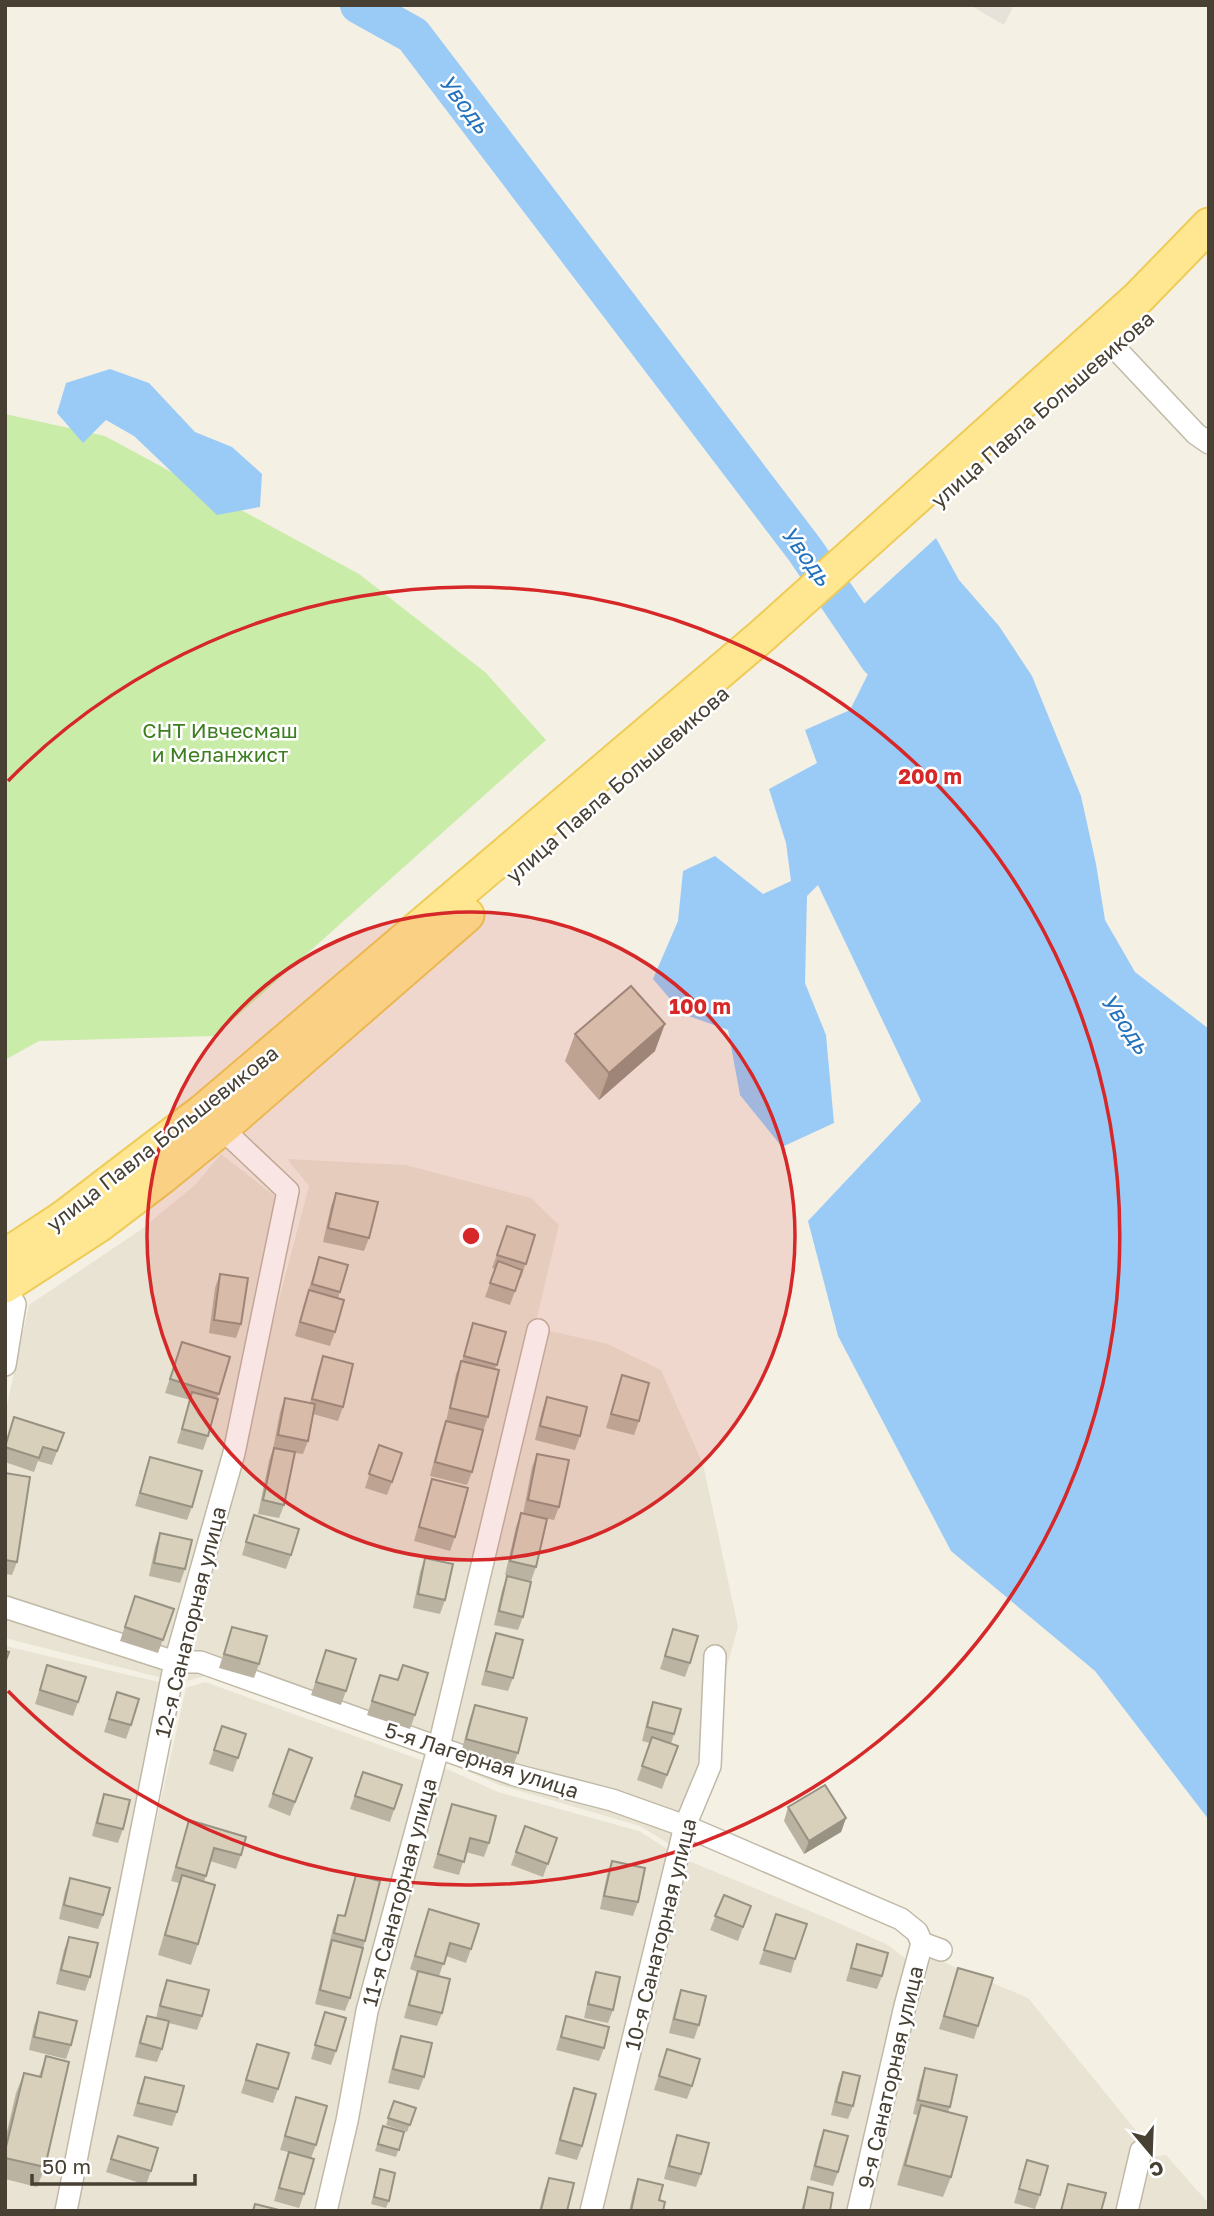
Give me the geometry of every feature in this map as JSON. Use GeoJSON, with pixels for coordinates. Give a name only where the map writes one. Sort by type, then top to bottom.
{"type":"FeatureCollection","features":[{"type":"Feature","properties":{"kind":"main road","name":"улица Павла Большевикова"},"geometry":{"type":"LineString","coordinates":[[1108,339],[1138,298],[1209,225]]}},
{"type":"Feature","properties":{"kind":"main road","name":"улица Павла Большевикова"},"geometry":{"type":"LineString","coordinates":[[5,1287],[99,1225],[212,1120],[769,640],[1108,339],[1209,258]]}},
{"type":"Feature","properties":{"kind":"main road","name":"улица Павла Большевикова"},"geometry":{"type":"LineString","coordinates":[[5,1256],[212,1120]]}},
{"type":"Feature","properties":{"kind":"street"},"geometry":{"type":"LineString","coordinates":[[1108,339],[1196,434],[1209,443]]}},
{"type":"Feature","properties":{"kind":"street","name":"12-я Санаторная улица"},"geometry":{"type":"LineString","coordinates":[[66,2211],[175,1662],[234,1453],[288,1191],[212,1120]]}},
{"type":"Feature","properties":{"kind":"street","name":"улица Павла Большевикова"},"geometry":{"type":"LineString","coordinates":[[5,1287],[15,1304],[5,1365]]}},
{"type":"Feature","properties":{"kind":"street","name":"11-я Санаторная улица"},"geometry":{"type":"LineString","coordinates":[[326,2211],[347,2122],[367,2011],[438,1749],[538,1330]]}},
{"type":"Feature","properties":{"kind":"street","name":"5-я Лагерная улица"},"geometry":{"type":"LineString","coordinates":[[5,1607],[175,1662],[200,1662],[514,1775],[612,1800],[685,1826],[901,1919],[932,1947]]}},
{"type":"Feature","properties":{"kind":"street","name":"10-я Санаторная улица"},"geometry":{"type":"LineString","coordinates":[[591,2211],[685,1826],[710,1766],[716,1656]]}},
{"type":"Feature","properties":{"kind":"street","name":"9-я Санаторная улица"},"geometry":{"type":"LineString","coordinates":[[858,2211],[905,2006],[932,1947]]}},
{"type":"Feature","properties":{"kind":"street"},"geometry":{"type":"LineString","coordinates":[[1127,2211],[1141,2151]]}},
{"type":"Feature","properties":{"kind":"shaded area"},"geometry":{"type":"Polygon","coordinates":[[[970,5],[1014,5],[1004,25],[970,5]]]}},
{"type":"Feature","properties":{"kind":"shaded area"},"geometry":{"type":"Polygon","coordinates":[[[221,1154],[275,1196],[232,1451],[182,1683],[5,1638],[5,1414],[29,1305],[139,1231],[195,1185],[221,1154]]]}},
{"type":"Feature","properties":{"kind":"shaded area"},"geometry":{"type":"Polygon","coordinates":[[[287,1159],[406,1165],[531,1198],[559,1225],[438,1733],[437,1759],[205,1676],[187,1681],[238,1454],[309,1186],[287,1159]]]}},
{"type":"Feature","properties":{"kind":"shaded area"},"geometry":{"type":"Polygon","coordinates":[[[541,1329],[608,1344],[661,1370],[703,1464],[738,1627],[676,1848],[640,1826],[499,1785],[442,1760],[541,1329]]]}},
{"type":"Feature","properties":{"kind":"shaded area"},"geometry":{"type":"Polygon","coordinates":[[[5,1646],[180,1687],[62,2211],[5,2211],[5,1646]]]}},
{"type":"Feature","properties":{"kind":"shaded area"},"geometry":{"type":"Polygon","coordinates":[[[205,1682],[435,1765],[326,2211],[69,2211],[186,1688],[205,1682]]]}},
{"type":"Feature","properties":{"kind":"shaded area"},"geometry":{"type":"Polygon","coordinates":[[[440,1766],[498,1792],[639,1831],[675,1854],[585,2211],[334,2211],[357,2099],[427,1800],[440,1766]]]}},
{"type":"Feature","properties":{"kind":"shaded area"},"geometry":{"type":"Polygon","coordinates":[[[679,1857],[888,1945],[905,1958],[909,1969],[855,2211],[594,2211],[679,1857]]]}},
{"type":"Feature","properties":{"kind":"shaded area"},"geometry":{"type":"Polygon","coordinates":[[[915,1950],[1028,1998],[1138,2133],[1121,2211],[862,2211],[915,1950]]]}},
{"type":"Feature","properties":{"kind":"shaded area"},"geometry":{"type":"Polygon","coordinates":[[[1166,2155],[1209,2204],[1209,2211],[1135,2211],[1147,2157],[1166,2155]]]}},
{"type":"Feature","properties":{"kind":"green space","name":"СНТ Ивчесмаш и Меланжист"},"geometry":{"type":"Polygon","coordinates":[[[5,414],[105,436],[359,574],[485,672],[546,740],[215,1036],[39,1041],[5,1060],[5,414]]]}},
{"type":"Feature","properties":{"kind":"water"},"geometry":{"type":"Polygon","coordinates":[[[110,369],[149,383],[195,432],[232,447],[262,474],[260,507],[217,515],[134,436],[106,420],[83,443],[57,413],[66,383],[110,369]]]}},
{"type":"Feature","properties":{"kind":"water"},"geometry":{"type":"Polygon","coordinates":[[[936,538],[959,580],[999,626],[1032,676],[1081,796],[1105,920],[1135,972],[1209,1029],[1209,1820],[1095,1671],[951,1551],[838,1336],[808,1221],[921,1101],[818,885],[807,896],[805,983],[826,1035],[834,1123],[782,1147],[740,1095],[728,1030],[683,1014],[653,979],[678,921],[683,871],[715,856],[763,894],[791,881],[786,843],[769,789],[817,763],[805,730],[850,710],[869,672],[842,624],[936,538]]]}},
{"type":"Feature","properties":{"kind":"building"},"geometry":{"type":"Polygon","coordinates":[[[631,986],[665,1024],[609,1073],[575,1034],[631,986]]]}},
{"type":"Feature","properties":{"kind":"building"},"geometry":{"type":"Polygon","coordinates":[[[336,1193],[378,1202],[369,1238],[328,1228],[336,1193]]]}},
{"type":"Feature","properties":{"kind":"building"},"geometry":{"type":"Polygon","coordinates":[[[507,1226],[535,1235],[526,1264],[497,1255],[507,1226]]]}},
{"type":"Feature","properties":{"kind":"building"},"geometry":{"type":"Polygon","coordinates":[[[319,1257],[348,1265],[340,1292],[312,1284],[319,1257]]]}},
{"type":"Feature","properties":{"kind":"building"},"geometry":{"type":"Polygon","coordinates":[[[498,1261],[522,1270],[515,1291],[490,1283],[498,1261]]]}},
{"type":"Feature","properties":{"kind":"building"},"geometry":{"type":"Polygon","coordinates":[[[220,1274],[248,1278],[241,1324],[214,1320],[220,1274]]]}},
{"type":"Feature","properties":{"kind":"building"},"geometry":{"type":"Polygon","coordinates":[[[309,1290],[344,1300],[335,1332],[300,1322],[309,1290]]]}},
{"type":"Feature","properties":{"kind":"building"},"geometry":{"type":"Polygon","coordinates":[[[473,1323],[506,1332],[497,1365],[464,1356],[473,1323]]]}},
{"type":"Feature","properties":{"kind":"building"},"geometry":{"type":"Polygon","coordinates":[[[182,1342],[230,1357],[219,1394],[170,1379],[182,1342]]]}},
{"type":"Feature","properties":{"kind":"building"},"geometry":{"type":"Polygon","coordinates":[[[323,1356],[353,1364],[343,1407],[312,1399],[323,1356]]]}},
{"type":"Feature","properties":{"kind":"building"},"geometry":{"type":"Polygon","coordinates":[[[461,1361],[499,1370],[488,1417],[450,1408],[461,1361]]]}},
{"type":"Feature","properties":{"kind":"building"},"geometry":{"type":"Polygon","coordinates":[[[622,1375],[649,1383],[639,1421],[611,1414],[622,1375]]]}},
{"type":"Feature","properties":{"kind":"building"},"geometry":{"type":"Polygon","coordinates":[[[192,1392],[218,1399],[208,1436],[182,1429],[192,1392]]]}},
{"type":"Feature","properties":{"kind":"building"},"geometry":{"type":"Polygon","coordinates":[[[547,1397],[587,1407],[580,1436],[540,1426],[547,1397]]]}},
{"type":"Feature","properties":{"kind":"building"},"geometry":{"type":"Polygon","coordinates":[[[285,1398],[315,1404],[308,1441],[278,1435],[285,1398]]]}},
{"type":"Feature","properties":{"kind":"building"},"geometry":{"type":"Polygon","coordinates":[[[14,1417],[64,1433],[57,1451],[43,1447],[39,1458],[5,1447],[14,1417]]]}},
{"type":"Feature","properties":{"kind":"building"},"geometry":{"type":"Polygon","coordinates":[[[446,1421],[483,1430],[472,1472],[435,1462],[446,1421]]]}},
{"type":"Feature","properties":{"kind":"building"},"geometry":{"type":"Polygon","coordinates":[[[379,1445],[402,1453],[392,1482],[369,1474],[379,1445]]]}},
{"type":"Feature","properties":{"kind":"building"},"geometry":{"type":"Polygon","coordinates":[[[274,1448],[295,1452],[284,1505],[263,1500],[274,1448]]]}},
{"type":"Feature","properties":{"kind":"building"},"geometry":{"type":"Polygon","coordinates":[[[537,1454],[569,1460],[559,1507],[528,1500],[537,1454]]]}},
{"type":"Feature","properties":{"kind":"building"},"geometry":{"type":"Polygon","coordinates":[[[150,1457],[202,1471],[192,1507],[140,1493],[150,1457]]]}},
{"type":"Feature","properties":{"kind":"building"},"geometry":{"type":"Polygon","coordinates":[[[5,1473],[30,1477],[17,1562],[5,1560],[5,1473]]]}},
{"type":"Feature","properties":{"kind":"building"},"geometry":{"type":"Polygon","coordinates":[[[432,1479],[468,1488],[455,1537],[419,1527],[432,1479]]]}},
{"type":"Feature","properties":{"kind":"building"},"geometry":{"type":"Polygon","coordinates":[[[521,1513],[547,1519],[536,1567],[510,1561],[521,1513]]]}},
{"type":"Feature","properties":{"kind":"building"},"geometry":{"type":"Polygon","coordinates":[[[254,1515],[299,1529],[291,1555],[246,1542],[254,1515]]]}},
{"type":"Feature","properties":{"kind":"building"},"geometry":{"type":"Polygon","coordinates":[[[160,1533],[192,1540],[185,1569],[154,1563],[160,1533]]]}},
{"type":"Feature","properties":{"kind":"building"},"geometry":{"type":"Polygon","coordinates":[[[425,1558],[453,1564],[445,1600],[418,1594],[425,1558]]]}},
{"type":"Feature","properties":{"kind":"building"},"geometry":{"type":"Polygon","coordinates":[[[507,1576],[531,1582],[523,1617],[499,1611],[507,1576]]]}},
{"type":"Feature","properties":{"kind":"building"},"geometry":{"type":"Polygon","coordinates":[[[135,1596],[174,1609],[163,1640],[125,1627],[135,1596]]]}},
{"type":"Feature","properties":{"kind":"building"},"geometry":{"type":"Polygon","coordinates":[[[232,1627],[267,1636],[259,1664],[224,1654],[232,1627]]]}},
{"type":"Feature","properties":{"kind":"building"},"geometry":{"type":"Polygon","coordinates":[[[673,1629],[698,1636],[690,1663],[665,1656],[673,1629]]]}},
{"type":"Feature","properties":{"kind":"building"},"geometry":{"type":"Polygon","coordinates":[[[496,1633],[523,1640],[513,1678],[486,1671],[496,1633]]]}},
{"type":"Feature","properties":{"kind":"building"},"geometry":{"type":"Polygon","coordinates":[[[326,1650],[356,1659],[346,1691],[316,1682],[326,1650]]]}},
{"type":"Feature","properties":{"kind":"building"},"geometry":{"type":"Polygon","coordinates":[[[47,1665],[86,1677],[78,1702],[40,1690],[47,1665]]]}},
{"type":"Feature","properties":{"kind":"building"},"geometry":{"type":"Polygon","coordinates":[[[403,1665],[428,1673],[415,1715],[372,1701],[380,1675],[398,1680],[403,1665]]]}},
{"type":"Feature","properties":{"kind":"building"},"geometry":{"type":"Polygon","coordinates":[[[117,1692],[139,1699],[131,1725],[109,1719],[117,1692]]]}},
{"type":"Feature","properties":{"kind":"building"},"geometry":{"type":"Polygon","coordinates":[[[653,1702],[681,1709],[674,1734],[647,1727],[653,1702]]]}},
{"type":"Feature","properties":{"kind":"building"},"geometry":{"type":"Polygon","coordinates":[[[475,1705],[527,1718],[518,1753],[466,1739],[475,1705]]]}},
{"type":"Feature","properties":{"kind":"building"},"geometry":{"type":"Polygon","coordinates":[[[222,1726],[246,1734],[238,1758],[214,1750],[222,1726]]]}},
{"type":"Feature","properties":{"kind":"building"},"geometry":{"type":"Polygon","coordinates":[[[652,1737],[678,1746],[667,1775],[642,1766],[652,1737]]]}},
{"type":"Feature","properties":{"kind":"building"},"geometry":{"type":"Polygon","coordinates":[[[289,1749],[312,1758],[295,1802],[273,1794],[289,1749]]]}},
{"type":"Feature","properties":{"kind":"building"},"geometry":{"type":"Polygon","coordinates":[[[363,1772],[402,1785],[394,1809],[355,1796],[363,1772]]]}},
{"type":"Feature","properties":{"kind":"building"},"geometry":{"type":"Polygon","coordinates":[[[825,1785],[846,1818],[809,1841],[788,1807],[825,1785]]]}},
{"type":"Feature","properties":{"kind":"building"},"geometry":{"type":"Polygon","coordinates":[[[104,1794],[130,1800],[123,1829],[97,1823],[104,1794]]]}},
{"type":"Feature","properties":{"kind":"building"},"geometry":{"type":"Polygon","coordinates":[[[452,1804],[496,1816],[489,1843],[470,1838],[464,1862],[438,1854],[452,1804]]]}},
{"type":"Feature","properties":{"kind":"building"},"geometry":{"type":"Polygon","coordinates":[[[189,1820],[246,1837],[241,1855],[214,1848],[206,1876],[176,1867],[189,1820]]]}},
{"type":"Feature","properties":{"kind":"building"},"geometry":{"type":"Polygon","coordinates":[[[525,1826],[557,1838],[548,1864],[516,1852],[525,1826]]]}},
{"type":"Feature","properties":{"kind":"building"},"geometry":{"type":"Polygon","coordinates":[[[612,1861],[645,1868],[638,1902],[604,1896],[612,1861]]]}},
{"type":"Feature","properties":{"kind":"building"},"geometry":{"type":"Polygon","coordinates":[[[182,1875],[215,1885],[198,1944],[165,1935],[182,1875]]]}},
{"type":"Feature","properties":{"kind":"building"},"geometry":{"type":"Polygon","coordinates":[[[356,1875],[380,1881],[365,1941],[334,1933],[338,1915],[345,1916],[356,1875]]]}},
{"type":"Feature","properties":{"kind":"building"},"geometry":{"type":"Polygon","coordinates":[[[70,1878],[110,1888],[103,1915],[64,1905],[70,1878]]]}},
{"type":"Feature","properties":{"kind":"building"},"geometry":{"type":"Polygon","coordinates":[[[724,1895],[751,1906],[743,1927],[715,1916],[724,1895]]]}},
{"type":"Feature","properties":{"kind":"building"},"geometry":{"type":"Polygon","coordinates":[[[429,1909],[479,1924],[471,1949],[450,1943],[444,1964],[415,1956],[429,1909]]]}},
{"type":"Feature","properties":{"kind":"building"},"geometry":{"type":"Polygon","coordinates":[[[776,1914],[807,1924],[795,1959],[764,1950],[776,1914]]]}},
{"type":"Feature","properties":{"kind":"building"},"geometry":{"type":"Polygon","coordinates":[[[69,1937],[98,1943],[90,1977],[61,1970],[69,1937]]]}},
{"type":"Feature","properties":{"kind":"building"},"geometry":{"type":"Polygon","coordinates":[[[332,1940],[363,1948],[350,1998],[320,1990],[332,1940]]]}},
{"type":"Feature","properties":{"kind":"building"},"geometry":{"type":"Polygon","coordinates":[[[857,1944],[888,1953],[882,1976],[851,1968],[857,1944]]]}},
{"type":"Feature","properties":{"kind":"building"},"geometry":{"type":"Polygon","coordinates":[[[958,1968],[993,1978],[978,2026],[944,2016],[958,1968]]]}},
{"type":"Feature","properties":{"kind":"building"},"geometry":{"type":"Polygon","coordinates":[[[418,1971],[450,1979],[442,2013],[409,2005],[418,1971]]]}},
{"type":"Feature","properties":{"kind":"building"},"geometry":{"type":"Polygon","coordinates":[[[596,1972],[620,1977],[613,2010],[588,2004],[596,1972]]]}},
{"type":"Feature","properties":{"kind":"building"},"geometry":{"type":"Polygon","coordinates":[[[167,1980],[209,1990],[202,2016],[160,2006],[167,1980]]]}},
{"type":"Feature","properties":{"kind":"building"},"geometry":{"type":"Polygon","coordinates":[[[681,1990],[706,1996],[699,2025],[674,2019],[681,1990]]]}},
{"type":"Feature","properties":{"kind":"building"},"geometry":{"type":"Polygon","coordinates":[[[39,2012],[77,2021],[71,2045],[34,2037],[39,2012]]]}},
{"type":"Feature","properties":{"kind":"building"},"geometry":{"type":"Polygon","coordinates":[[[325,2012],[346,2018],[336,2051],[315,2045],[325,2012]]]}},
{"type":"Feature","properties":{"kind":"building"},"geometry":{"type":"Polygon","coordinates":[[[147,2016],[169,2021],[162,2049],[140,2043],[147,2016]]]}},
{"type":"Feature","properties":{"kind":"building"},"geometry":{"type":"Polygon","coordinates":[[[566,2016],[609,2027],[604,2048],[561,2037],[566,2016]]]}},
{"type":"Feature","properties":{"kind":"building"},"geometry":{"type":"Polygon","coordinates":[[[401,2036],[432,2043],[424,2077],[393,2069],[401,2036]]]}},
{"type":"Feature","properties":{"kind":"building"},"geometry":{"type":"Polygon","coordinates":[[[257,2044],[289,2053],[278,2089],[246,2080],[257,2044]]]}},
{"type":"Feature","properties":{"kind":"building"},"geometry":{"type":"Polygon","coordinates":[[[667,2049],[700,2059],[692,2086],[659,2076],[667,2049]]]}},
{"type":"Feature","properties":{"kind":"building"},"geometry":{"type":"Polygon","coordinates":[[[46,2056],[69,2062],[45,2167],[5,2158],[5,2151],[24,2073],[41,2077],[46,2056]]]}},
{"type":"Feature","properties":{"kind":"building"},"geometry":{"type":"Polygon","coordinates":[[[925,2068],[957,2075],[950,2107],[918,2100],[925,2068]]]}},
{"type":"Feature","properties":{"kind":"building"},"geometry":{"type":"Polygon","coordinates":[[[843,2072],[860,2076],[853,2106],[836,2102],[843,2072]]]}},
{"type":"Feature","properties":{"kind":"building"},"geometry":{"type":"Polygon","coordinates":[[[145,2077],[184,2086],[177,2112],[138,2103],[145,2077]]]}},
{"type":"Feature","properties":{"kind":"building"},"geometry":{"type":"Polygon","coordinates":[[[574,2088],[596,2094],[582,2146],[560,2140],[574,2088]]]}},
{"type":"Feature","properties":{"kind":"building"},"geometry":{"type":"Polygon","coordinates":[[[296,2097],[327,2106],[316,2145],[285,2136],[296,2097]]]}},
{"type":"Feature","properties":{"kind":"building"},"geometry":{"type":"Polygon","coordinates":[[[394,2101],[416,2108],[410,2125],[388,2118],[394,2101]]]}},
{"type":"Feature","properties":{"kind":"building"},"geometry":{"type":"Polygon","coordinates":[[[921,2105],[967,2117],[951,2177],[905,2165],[921,2105]]]}},
{"type":"Feature","properties":{"kind":"building"},"geometry":{"type":"Polygon","coordinates":[[[383,2126],[404,2132],[399,2150],[378,2144],[383,2126]]]}},
{"type":"Feature","properties":{"kind":"building"},"geometry":{"type":"Polygon","coordinates":[[[824,2130],[848,2136],[838,2172],[815,2166],[824,2130]]]}},
{"type":"Feature","properties":{"kind":"building"},"geometry":{"type":"Polygon","coordinates":[[[677,2135],[709,2143],[701,2174],[669,2166],[677,2135]]]}},
{"type":"Feature","properties":{"kind":"building"},"geometry":{"type":"Polygon","coordinates":[[[118,2136],[158,2148],[151,2171],[111,2159],[118,2136]]]}},
{"type":"Feature","properties":{"kind":"building"},"geometry":{"type":"Polygon","coordinates":[[[289,2152],[314,2159],[304,2194],[279,2188],[289,2152]]]}},
{"type":"Feature","properties":{"kind":"building"},"geometry":{"type":"Polygon","coordinates":[[[1027,2160],[1048,2166],[1040,2195],[1019,2189],[1027,2160]]]}},
{"type":"Feature","properties":{"kind":"building"},"geometry":{"type":"Polygon","coordinates":[[[380,2169],[395,2173],[389,2201],[374,2197],[380,2169]]]}},
{"type":"Feature","properties":{"kind":"building"},"geometry":{"type":"Polygon","coordinates":[[[549,2178],[574,2183],[567,2211],[541,2210],[549,2178]]]}},
{"type":"Feature","properties":{"kind":"building"},"geometry":{"type":"Polygon","coordinates":[[[638,2179],[663,2185],[659,2200],[665,2202],[663,2211],[631,2211],[638,2179]]]}},
{"type":"Feature","properties":{"kind":"building"},"geometry":{"type":"Polygon","coordinates":[[[1068,2184],[1106,2193],[1101,2211],[1061,2211],[1068,2184]]]}},
{"type":"Feature","properties":{"kind":"building"},"geometry":{"type":"Polygon","coordinates":[[[808,2187],[833,2193],[830,2211],[803,2211],[808,2187]]]}},
{"type":"Feature","properties":{"kind":"building"},"geometry":{"type":"Polygon","coordinates":[[[255,2204],[283,2211],[253,2211],[255,2204]]]}},
{"type":"Feature","properties":{"kind":"waterway","name":"Уводь"},"geometry":{"type":"LineString","coordinates":[[359,5],[413,35],[805,550],[879,659]]}}]}
